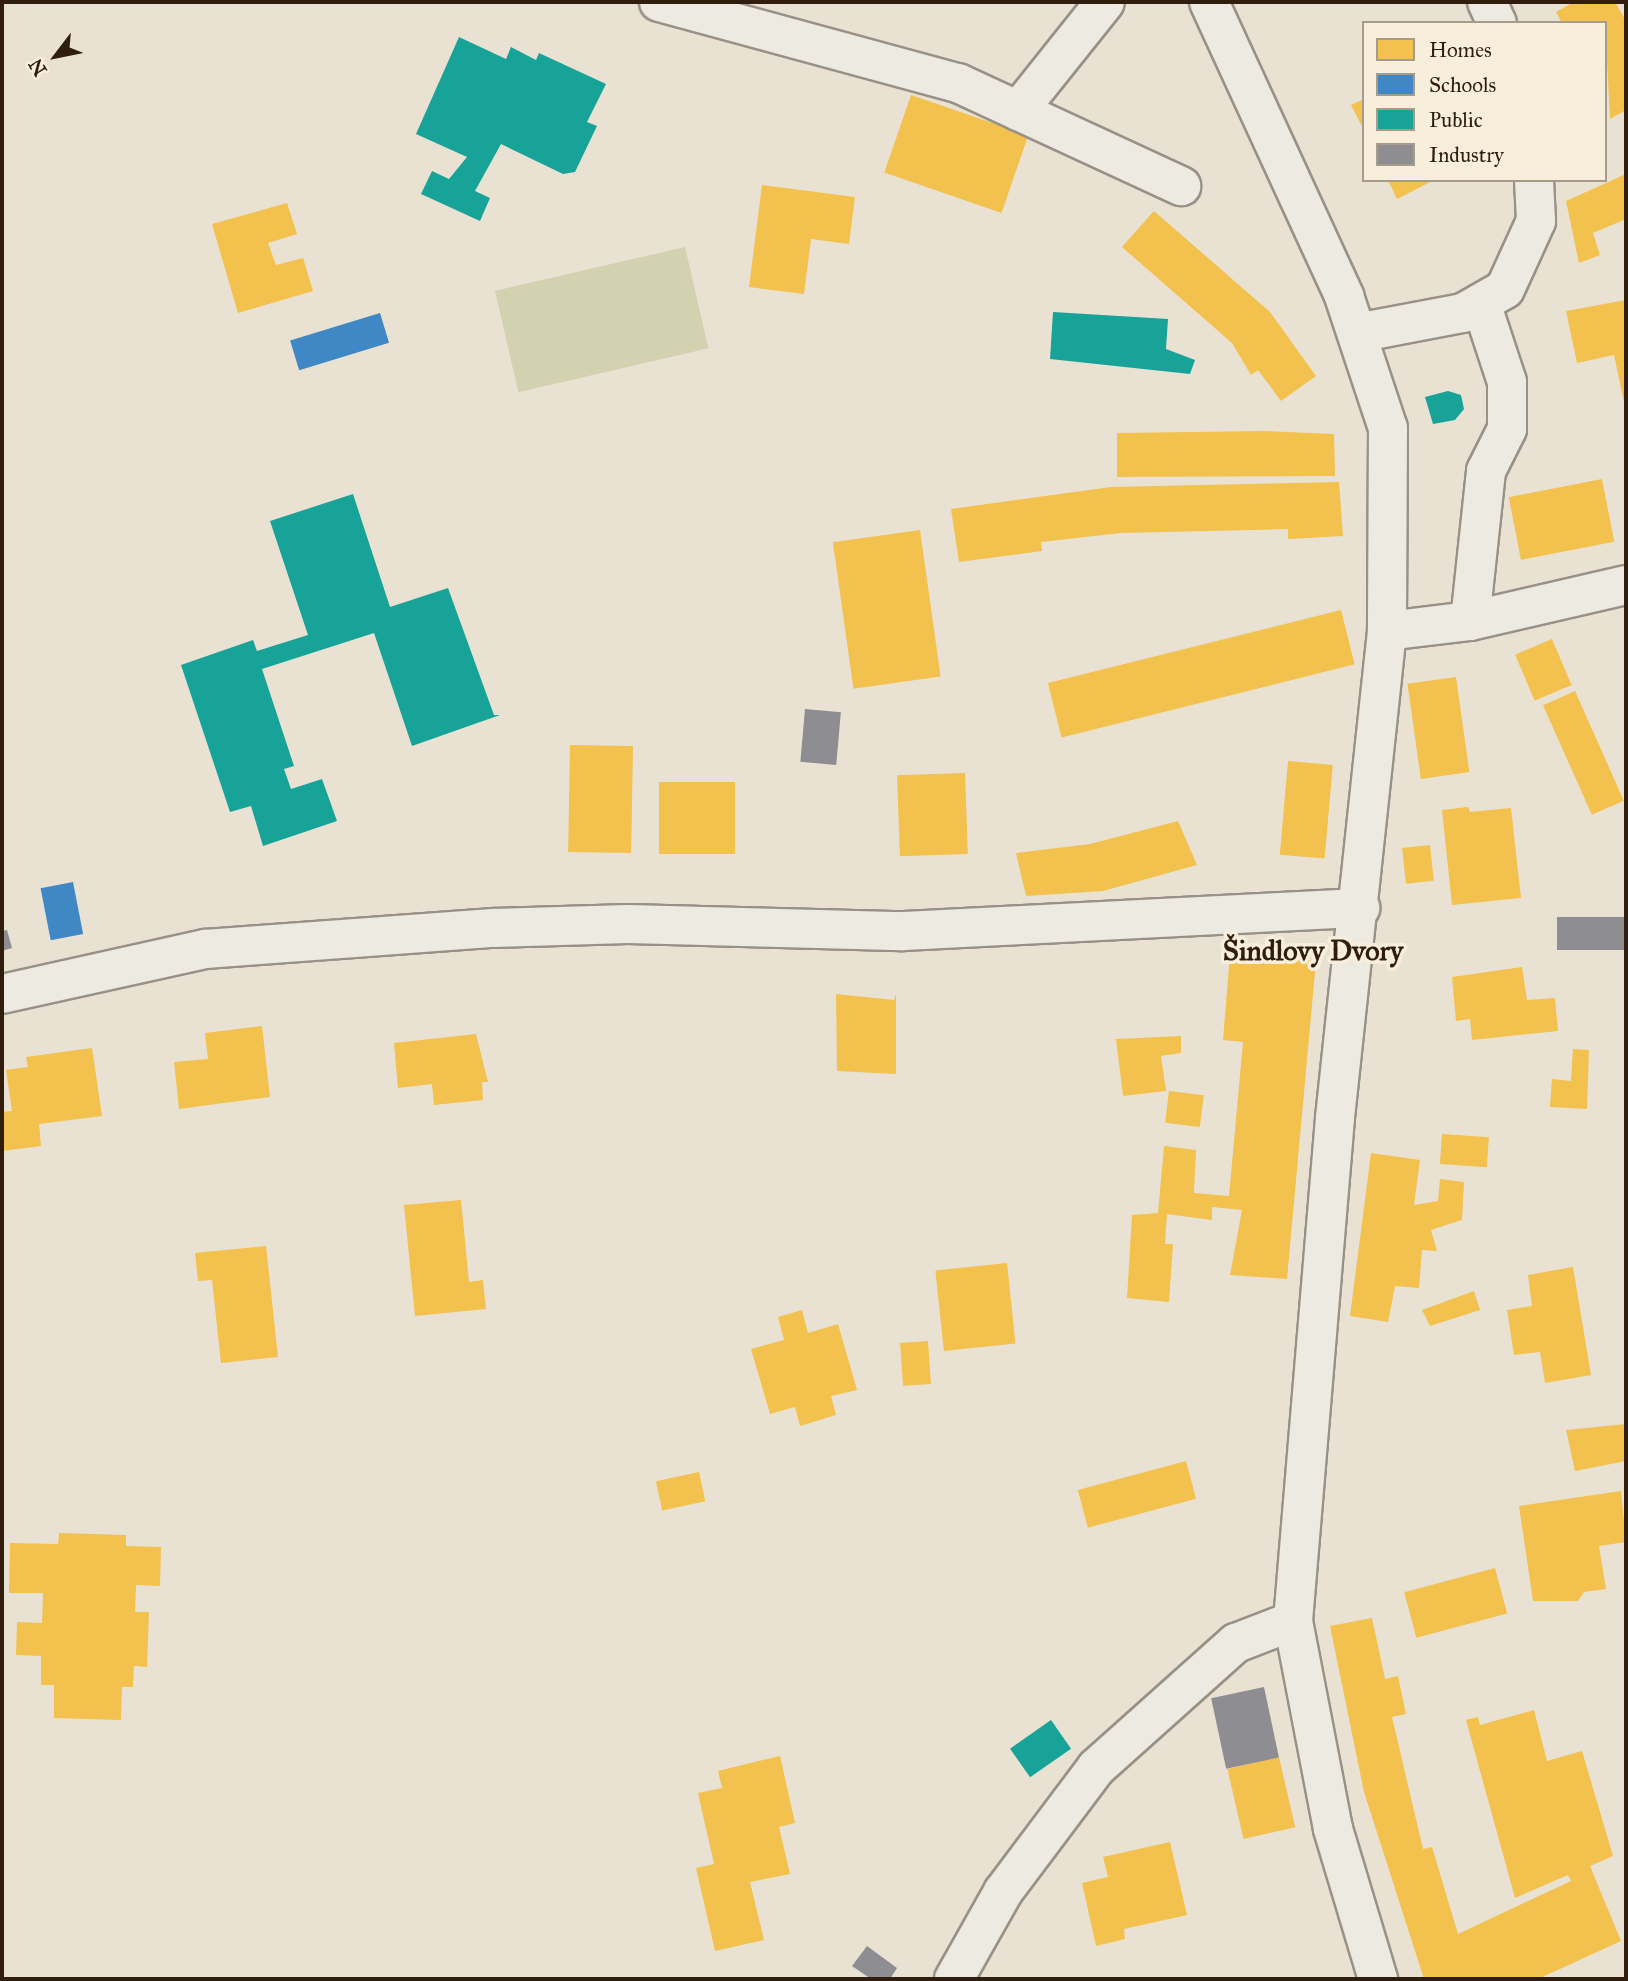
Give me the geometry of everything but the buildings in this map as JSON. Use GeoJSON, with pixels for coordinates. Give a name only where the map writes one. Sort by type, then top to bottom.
{"type":"FeatureCollection","features":[{"type":"Feature","properties":{"kind":"street"},"geometry":{"type":"LineString","coordinates":[[659,2],[958,83],[1181,186]]}},
{"type":"Feature","properties":{"kind":"street"},"geometry":{"type":"LineString","coordinates":[[1018,111],[1105,2]]}},
{"type":"Feature","properties":{"kind":"street"},"geometry":{"type":"LineString","coordinates":[[1209,2],[1357,333],[1388,428],[1387,631],[1360,908],[1334,1132],[1293,1621],[1333,1829],[1378,1979]]}},
{"type":"Feature","properties":{"kind":"street"},"geometry":{"type":"LineString","coordinates":[[1487,2],[1496,21]]}},
{"type":"Feature","properties":{"kind":"street"},"geometry":{"type":"LineString","coordinates":[[1357,333],[1463,313],[1505,289],[1522,259],[1535,221],[1534,182]]}},
{"type":"Feature","properties":{"kind":"street"},"geometry":{"type":"LineString","coordinates":[[1470,621],[1486,471],[1507,429],[1507,382],[1481,303]]}},
{"type":"Feature","properties":{"kind":"street"},"geometry":{"type":"LineString","coordinates":[[1387,631],[1470,621],[1626,584]]}},
{"type":"Feature","properties":{"kind":"street"},"geometry":{"type":"LineString","coordinates":[[2,994],[205,949],[493,928],[628,923],[903,930],[1360,908]]}},
{"type":"Feature","properties":{"kind":"street"},"geometry":{"type":"LineString","coordinates":[[954,1979],[1003,1892],[1096,1768],[1236,1643],[1293,1621]]}},
{"type":"Feature","properties":{"kind":"green space"},"geometry":{"type":"Polygon","coordinates":[[[685,247],[708,348],[518,392],[495,291],[685,247]]]}},
{"type":"Feature","properties":{"kind":"district","name":"Šindlovy Dvory"},"geometry":{"type":"Point","coordinates":[1313,951]}}]}
